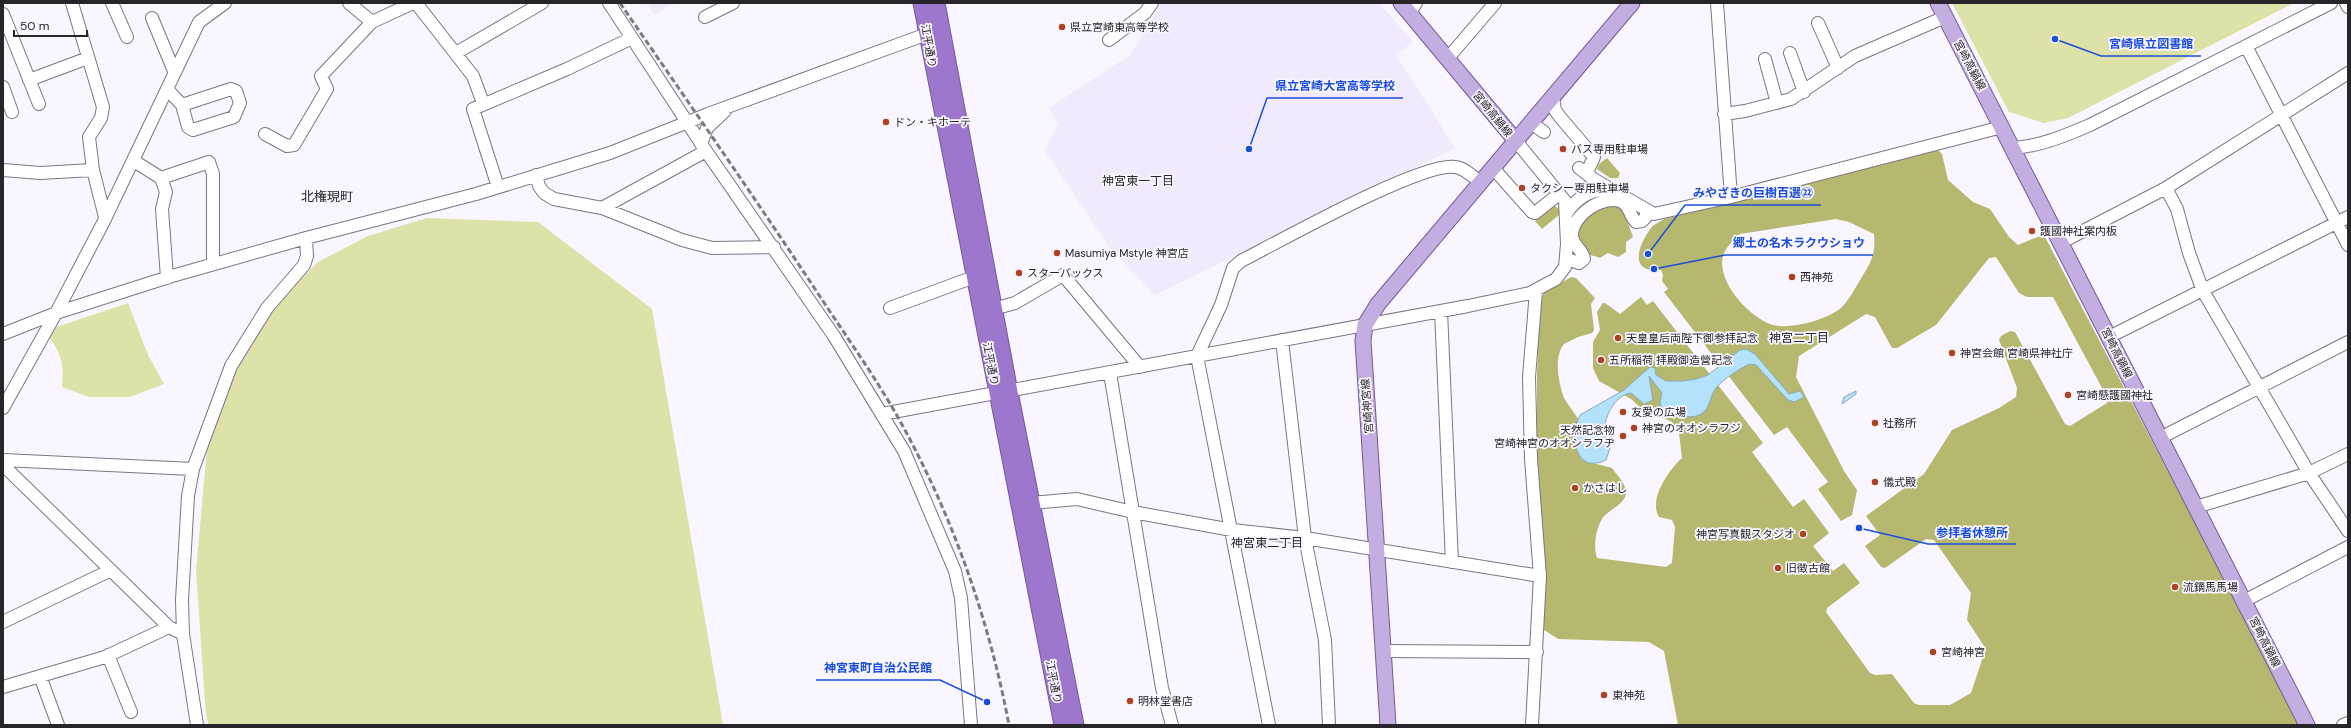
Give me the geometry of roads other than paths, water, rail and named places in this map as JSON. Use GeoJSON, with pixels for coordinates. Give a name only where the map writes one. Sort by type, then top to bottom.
{"type":"FeatureCollection","features":[{"type":"Feature","properties":{"kind":"highway","name":"江平通り"},"geometry":{"type":"LineString","coordinates":[[922,3],[935,34],[993,309],[1003,393],[1063,725]]}},
{"type":"Feature","properties":{"kind":"highway","name":"江平通り"},"geometry":{"type":"LineString","coordinates":[[936,3],[935,34],[974,277],[1031,503],[1075,725]]}},
{"type":"Feature","properties":{"kind":"main road","name":"宮崎高鍋線"},"geometry":{"type":"LineString","coordinates":[[1409,6],[1448,58],[1516,141],[1632,3]]}},
{"type":"Feature","properties":{"kind":"main road","name":"宮崎高鍋線"},"geometry":{"type":"LineString","coordinates":[[1938,3],[2307,725]]}},
{"type":"Feature","properties":{"kind":"main road","name":"宮崎神宮線"},"geometry":{"type":"LineString","coordinates":[[1388,725],[1362,341],[1366,325],[1378,304],[1516,141]]}},
{"type":"Feature","properties":{"kind":"street"},"geometry":{"type":"LineString","coordinates":[[72,3],[103,107],[101,118],[89,137],[93,170],[105,217]]}},
{"type":"Feature","properties":{"kind":"street"},"geometry":{"type":"LineString","coordinates":[[112,3],[127,37]]}},
{"type":"Feature","properties":{"kind":"street"},"geometry":{"type":"LineString","coordinates":[[3,408],[56,313],[134,161],[174,71],[199,22],[225,3]]}},
{"type":"Feature","properties":{"kind":"street"},"geometry":{"type":"LineString","coordinates":[[349,3],[372,22]]}},
{"type":"Feature","properties":{"kind":"street"},"geometry":{"type":"LineString","coordinates":[[265,134],[287,146],[294,145],[327,89],[321,76],[372,22],[414,3],[456,53],[473,76],[483,103]]}},
{"type":"Feature","properties":{"kind":"street"},"geometry":{"type":"LineString","coordinates":[[456,53],[542,3]]}},
{"type":"Feature","properties":{"kind":"street"},"geometry":{"type":"LineString","coordinates":[[609,3],[704,148],[774,247],[834,336],[907,458],[955,571],[961,598],[971,725]]}},
{"type":"Feature","properties":{"kind":"street"},"geometry":{"type":"LineString","coordinates":[[705,17],[733,3]]}},
{"type":"Feature","properties":{"kind":"street"},"geometry":{"type":"LineString","coordinates":[[1109,40],[1145,13],[1152,3]]}},
{"type":"Feature","properties":{"kind":"street"},"geometry":{"type":"LineString","coordinates":[[1448,58],[1495,3]]}},
{"type":"Feature","properties":{"kind":"street"},"geometry":{"type":"LineString","coordinates":[[1717,3],[1724,114],[1732,197]]}},
{"type":"Feature","properties":{"kind":"street"},"geometry":{"type":"LineString","coordinates":[[2013,148],[2031,147],[2050,142],[2090,125],[2331,3]]}},
{"type":"Feature","properties":{"kind":"street"},"geometry":{"type":"LineString","coordinates":[[2346,3],[2348,7]]}},
{"type":"Feature","properties":{"kind":"street"},"geometry":{"type":"LineString","coordinates":[[3,14],[38,104]]}},
{"type":"Feature","properties":{"kind":"street"},"geometry":{"type":"LineString","coordinates":[[1724,114],[1777,103],[1804,92],[1855,56],[1944,16]]}},
{"type":"Feature","properties":{"kind":"street"},"geometry":{"type":"LineString","coordinates":[[152,18],[174,71]]}},
{"type":"Feature","properties":{"kind":"street"},"geometry":{"type":"LineString","coordinates":[[1818,23],[1838,68]]}},
{"type":"Feature","properties":{"kind":"street"},"geometry":{"type":"LineString","coordinates":[[3,334],[56,313],[213,264],[498,187],[610,153],[687,122],[935,34]]}},
{"type":"Feature","properties":{"kind":"street"},"geometry":{"type":"LineString","coordinates":[[498,187],[473,109],[483,103],[567,69],[632,38]]}},
{"type":"Feature","properties":{"kind":"street"},"geometry":{"type":"LineString","coordinates":[[2246,46],[2348,245]]}},
{"type":"Feature","properties":{"kind":"street"},"geometry":{"type":"LineString","coordinates":[[1790,53],[1804,92]]}},
{"type":"Feature","properties":{"kind":"street"},"geometry":{"type":"LineString","coordinates":[[29,80],[88,58]]}},
{"type":"Feature","properties":{"kind":"street"},"geometry":{"type":"LineString","coordinates":[[1765,59],[1777,103]]}},
{"type":"Feature","properties":{"kind":"street"},"geometry":{"type":"LineString","coordinates":[[2060,243],[2166,188],[2348,73]]}},
{"type":"Feature","properties":{"kind":"street"},"geometry":{"type":"LineString","coordinates":[[3,87],[12,112]]}},
{"type":"Feature","properties":{"kind":"street"},"geometry":{"type":"LineString","coordinates":[[167,89],[182,105],[188,127],[193,130],[234,117],[240,103],[236,90],[231,89],[182,105]]}},
{"type":"Feature","properties":{"kind":"street"},"geometry":{"type":"LineString","coordinates":[[1553,97],[1555,110],[1594,157],[1588,170],[1589,176]]}},
{"type":"Feature","properties":{"kind":"street"},"geometry":{"type":"LineString","coordinates":[[704,148],[707,128],[730,107]]}},
{"type":"Feature","properties":{"kind":"street"},"geometry":{"type":"LineString","coordinates":[[1531,123],[1544,132]]}},
{"type":"Feature","properties":{"kind":"street"},"geometry":{"type":"LineString","coordinates":[[1579,168],[1613,191],[1654,214],[1732,197],[2002,127]]}},
{"type":"Feature","properties":{"kind":"street"},"geometry":{"type":"LineString","coordinates":[[882,414],[1003,393],[1441,311],[1536,290],[1556,279],[1566,263],[1566,214],[1562,198],[1516,141]]}},
{"type":"Feature","properties":{"kind":"street"},"geometry":{"type":"LineString","coordinates":[[602,208],[704,148]]}},
{"type":"Feature","properties":{"kind":"street"},"geometry":{"type":"LineString","coordinates":[[134,161],[161,178],[166,192],[162,209],[167,278]]}},
{"type":"Feature","properties":{"kind":"street"},"geometry":{"type":"LineString","coordinates":[[161,178],[209,162],[213,174],[213,264]]}},
{"type":"Feature","properties":{"kind":"street"},"geometry":{"type":"LineString","coordinates":[[1269,725],[1198,356],[1221,304],[1233,268],[1242,260],[1371,195],[1439,168],[1455,167],[1464,170],[1481,183]]}},
{"type":"Feature","properties":{"kind":"street"},"geometry":{"type":"LineString","coordinates":[[1493,168],[1532,212],[1535,212],[1562,198]]}},
{"type":"Feature","properties":{"kind":"street"},"geometry":{"type":"LineString","coordinates":[[3,170],[40,173],[93,170]]}},
{"type":"Feature","properties":{"kind":"street"},"geometry":{"type":"LineString","coordinates":[[536,175],[539,186],[544,193],[554,199],[602,208],[682,240],[712,248],[774,247]]}},
{"type":"Feature","properties":{"kind":"street"},"geometry":{"type":"LineString","coordinates":[[2166,188],[2177,209],[2189,253],[2203,291],[2261,388],[2309,473],[2348,531]]}},
{"type":"Feature","properties":{"kind":"street"},"geometry":{"type":"LineString","coordinates":[[1566,214],[1573,203],[1586,194],[1600,189],[1613,191]]}},
{"type":"Feature","properties":{"kind":"street"},"geometry":{"type":"LineString","coordinates":[[1566,263],[1579,263],[1584,259],[1572,240],[1572,233],[1579,219],[1600,202],[1611,199],[1620,201],[1626,205],[1636,222],[1642,221],[1646,217],[1646,210]]}},
{"type":"Feature","properties":{"kind":"street"},"geometry":{"type":"LineString","coordinates":[[2108,337],[2203,291],[2348,217]]}},
{"type":"Feature","properties":{"kind":"street"},"geometry":{"type":"LineString","coordinates":[[196,725],[183,634],[182,600],[187,517],[193,469],[231,366],[267,308],[304,265],[307,256],[306,238]]}},
{"type":"Feature","properties":{"kind":"street"},"geometry":{"type":"LineString","coordinates":[[993,309],[1015,303],[1063,275],[1140,367]]}},
{"type":"Feature","properties":{"kind":"street"},"geometry":{"type":"LineString","coordinates":[[890,308],[974,277]]}},
{"type":"Feature","properties":{"kind":"street"},"geometry":{"type":"LineString","coordinates":[[1532,725],[1540,576],[1531,459],[1529,377],[1536,290]]}},
{"type":"Feature","properties":{"kind":"street"},"geometry":{"type":"LineString","coordinates":[[1441,311],[1452,562]]}},
{"type":"Feature","properties":{"kind":"street"},"geometry":{"type":"LineString","coordinates":[[1282,340],[1305,538],[1325,640],[1329,725]]}},
{"type":"Feature","properties":{"kind":"street"},"geometry":{"type":"LineString","coordinates":[[2160,438],[2261,388],[2348,342]]}},
{"type":"Feature","properties":{"kind":"street"},"geometry":{"type":"LineString","coordinates":[[1110,373],[1162,688],[1172,725]]}},
{"type":"Feature","properties":{"kind":"street"},"geometry":{"type":"LineString","coordinates":[[2196,507],[2309,473],[2348,454]]}},
{"type":"Feature","properties":{"kind":"street"},"geometry":{"type":"LineString","coordinates":[[3,460],[193,469]]}},
{"type":"Feature","properties":{"kind":"street"},"geometry":{"type":"LineString","coordinates":[[3,466],[169,627],[183,634]]}},
{"type":"Feature","properties":{"kind":"street"},"geometry":{"type":"LineString","coordinates":[[1031,503],[1077,499],[1133,512],[1232,530],[1305,538],[1377,551],[1540,576]]}},
{"type":"Feature","properties":{"kind":"street"},"geometry":{"type":"LineString","coordinates":[[2244,601],[2348,547]]}},
{"type":"Feature","properties":{"kind":"street"},"geometry":{"type":"LineString","coordinates":[[3,622],[111,570]]}},
{"type":"Feature","properties":{"kind":"street"},"geometry":{"type":"LineString","coordinates":[[3,687],[108,655],[169,627]]}},
{"type":"Feature","properties":{"kind":"street"},"geometry":{"type":"LineString","coordinates":[[1383,651],[1537,652]]}},
{"type":"Feature","properties":{"kind":"street"},"geometry":{"type":"LineString","coordinates":[[108,655],[130,712]]}},
{"type":"Feature","properties":{"kind":"street"},"geometry":{"type":"LineString","coordinates":[[40,676],[58,725]]}},
{"type":"Feature","properties":{"kind":"street"},"geometry":{"type":"LineString","coordinates":[[2343,725],[2348,722]]}},
{"type":"Feature","properties":{"kind":"water"},"geometry":{"type":"Polygon","coordinates":[[[1746,349],[1755,354],[1789,394],[1800,391],[1804,397],[1794,402],[1788,400],[1756,365],[1749,364],[1732,374],[1720,384],[1714,391],[1704,412],[1699,415],[1687,417],[1662,410],[1660,402],[1662,393],[1649,376],[1653,400],[1644,404],[1631,393],[1619,398],[1610,409],[1605,423],[1606,439],[1610,448],[1606,460],[1596,463],[1587,462],[1581,458],[1577,451],[1575,442],[1575,433],[1580,415],[1624,390],[1650,367],[1655,368],[1656,375],[1666,381],[1696,379],[1708,375],[1740,350],[1746,349]]]}},
{"type":"Feature","properties":{"kind":"water"},"geometry":{"type":"Polygon","coordinates":[[[1856,391],[1856,394],[1842,404],[1844,397],[1856,391]]]}},
{"type":"Feature","properties":{"kind":"railway"},"geometry":{"type":"LineString","coordinates":[[620,3],[744,183],[874,378],[906,432],[940,502],[969,575],[992,649],[1009,725]]}},
{"type":"Feature","properties":{"kind":"place","name":"県立宮崎東高等学校"},"geometry":{"type":"Point","coordinates":[1062,27]}},
{"type":"Feature","properties":{"kind":"place","name":"宮崎県立図書館"},"geometry":{"type":"Point","coordinates":[2055,39]}},
{"type":"Feature","properties":{"kind":"place","name":"ドン・キホーテ"},"geometry":{"type":"Point","coordinates":[886,122]}},
{"type":"Feature","properties":{"kind":"place","name":"県立宮崎大宮高等学校"},"geometry":{"type":"Point","coordinates":[1249,149]}},
{"type":"Feature","properties":{"kind":"place","name":"バス専用駐車場"},"geometry":{"type":"Point","coordinates":[1563,149]}},
{"type":"Feature","properties":{"kind":"place","name":"タクシー専用駐車場"},"geometry":{"type":"Point","coordinates":[1522,188]}},
{"type":"Feature","properties":{"kind":"place","name":"護國神社案内板"},"geometry":{"type":"Point","coordinates":[2032,231]}},
{"type":"Feature","properties":{"kind":"place","name":"Masumiya Mstyle 神宮店"},"geometry":{"type":"Point","coordinates":[1057,253]}},
{"type":"Feature","properties":{"kind":"place","name":"みやざきの巨樹百選㉒"},"geometry":{"type":"Point","coordinates":[1648,254]}},
{"type":"Feature","properties":{"kind":"place","name":"郷土の名木ラクウショウ"},"geometry":{"type":"Point","coordinates":[1654,269]}},
{"type":"Feature","properties":{"kind":"place","name":"スターバックス"},"geometry":{"type":"Point","coordinates":[1019,273]}},
{"type":"Feature","properties":{"kind":"place","name":"西神苑"},"geometry":{"type":"Point","coordinates":[1792,277]}},
{"type":"Feature","properties":{"kind":"place","name":"天皇皇后両陛下御参拝記念"},"geometry":{"type":"Point","coordinates":[1618,338]}},
{"type":"Feature","properties":{"kind":"place","name":"神宮会館 宮崎県神社庁"},"geometry":{"type":"Point","coordinates":[1952,353]}},
{"type":"Feature","properties":{"kind":"place","name":"五所稲荷 拝殿御造營記念"},"geometry":{"type":"Point","coordinates":[1601,360]}},
{"type":"Feature","properties":{"kind":"place","name":"宮崎懸護國神社"},"geometry":{"type":"Point","coordinates":[2068,395]}},
{"type":"Feature","properties":{"kind":"place","name":"友愛の広場"},"geometry":{"type":"Point","coordinates":[1623,412]}},
{"type":"Feature","properties":{"kind":"place","name":"社務所"},"geometry":{"type":"Point","coordinates":[1875,423]}},
{"type":"Feature","properties":{"kind":"place","name":"神宮のオオシラフジ"},"geometry":{"type":"Point","coordinates":[1634,428]}},
{"type":"Feature","properties":{"kind":"place","name":"天然記念物 宮崎神宮のオオシラフヂ"},"geometry":{"type":"Point","coordinates":[1623,436]}},
{"type":"Feature","properties":{"kind":"place","name":"儀式殿"},"geometry":{"type":"Point","coordinates":[1875,482]}},
{"type":"Feature","properties":{"kind":"place","name":"かさはし"},"geometry":{"type":"Point","coordinates":[1575,488]}},
{"type":"Feature","properties":{"kind":"place","name":"参拝者休憩所"},"geometry":{"type":"Point","coordinates":[1859,528]}},
{"type":"Feature","properties":{"kind":"place","name":"神宮写真観スタジオ"},"geometry":{"type":"Point","coordinates":[1803,534]}},
{"type":"Feature","properties":{"kind":"place","name":"旧徴古館"},"geometry":{"type":"Point","coordinates":[1778,568]}},
{"type":"Feature","properties":{"kind":"place","name":"流鏑馬馬場"},"geometry":{"type":"Point","coordinates":[2175,587]}},
{"type":"Feature","properties":{"kind":"place","name":"宮崎神宮"},"geometry":{"type":"Point","coordinates":[1933,652]}},
{"type":"Feature","properties":{"kind":"place","name":"東神苑"},"geometry":{"type":"Point","coordinates":[1604,695]}},
{"type":"Feature","properties":{"kind":"place","name":"明林堂書店"},"geometry":{"type":"Point","coordinates":[1130,701]}},
{"type":"Feature","properties":{"kind":"place","name":"神宮東町自治公民館"},"geometry":{"type":"Point","coordinates":[987,702]}},
{"type":"Feature","properties":{"kind":"district","name":"神宮東一丁目"},"geometry":{"type":"Point","coordinates":[1138,181]}},
{"type":"Feature","properties":{"kind":"district","name":"北権現町"},"geometry":{"type":"Point","coordinates":[327,196]}},
{"type":"Feature","properties":{"kind":"district","name":"神宮二丁目"},"geometry":{"type":"Point","coordinates":[1799,338]}},
{"type":"Feature","properties":{"kind":"district","name":"神宮東二丁目"},"geometry":{"type":"Point","coordinates":[1267,543]}}]}
